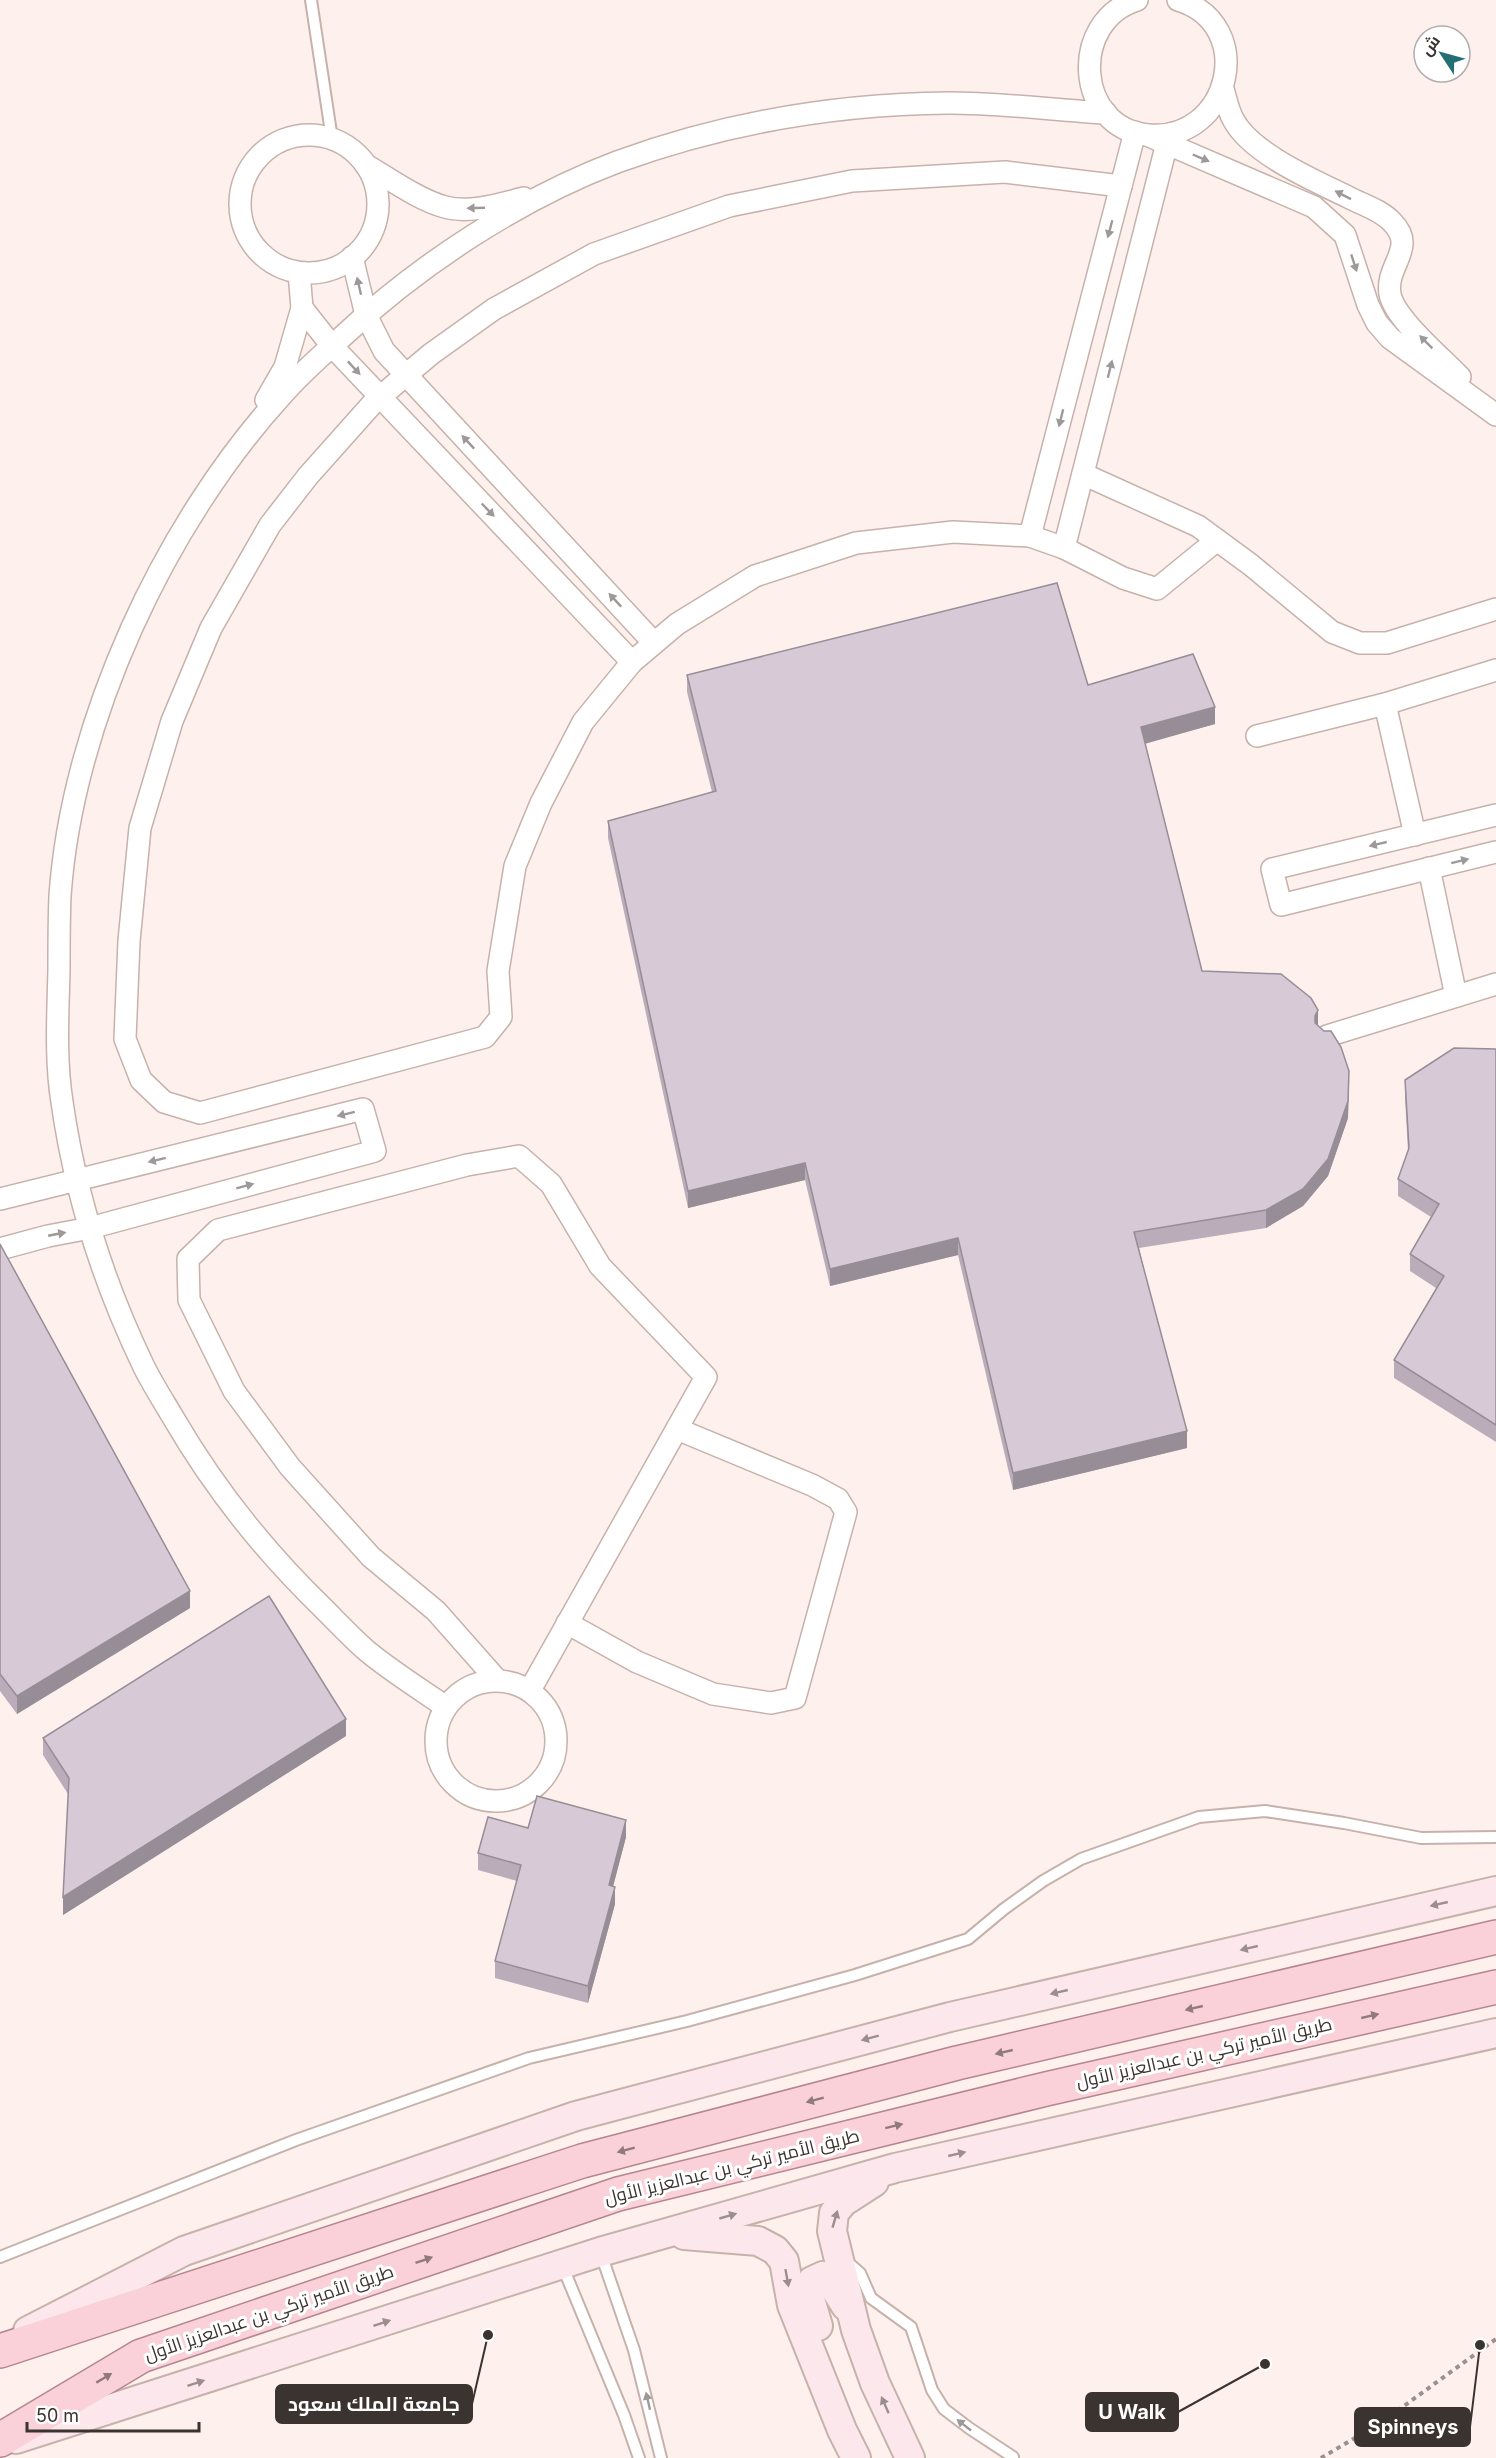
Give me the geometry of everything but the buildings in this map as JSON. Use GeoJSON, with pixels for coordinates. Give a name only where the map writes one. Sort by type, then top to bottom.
{"type":"FeatureCollection","features":[{"type":"Feature","properties":{"kind":"main road"},"geometry":{"type":"LineString","coordinates":[[0,2345],[184,2251],[576,2116],[950,2017],[1496,1891]]}},
{"type":"Feature","properties":{"kind":"main road"},"geometry":{"type":"LineString","coordinates":[[0,2351],[582,2161],[957,2063],[1496,1937]]}},
{"type":"Feature","properties":{"kind":"main road","name":"طريق الأمير تركي بن عبدالعزيز الأول"},"geometry":{"type":"LineString","coordinates":[[0,2442],[141,2356],[618,2194],[1046,2089],[1496,1987]]}},
{"type":"Feature","properties":{"kind":"main road"},"geometry":{"type":"LineString","coordinates":[[0,2442],[600,2252],[895,2168],[1496,2033]]}},
{"type":"Feature","properties":{"kind":"main road"},"geometry":{"type":"LineString","coordinates":[[856,2330],[832,2231],[834,2213],[843,2202],[895,2168]]}},
{"type":"Feature","properties":{"kind":"main road"},"geometry":{"type":"LineString","coordinates":[[667,2233],[758,2241],[775,2250],[784,2261],[792,2305],[842,2430],[856,2458]]}},
{"type":"Feature","properties":{"kind":"main road"},"geometry":{"type":"LineString","coordinates":[[842,2430],[835,2379],[808,2292],[812,2281],[823,2276],[831,2282],[843,2299],[875,2383],[910,2458]]}},
{"type":"Feature","properties":{"kind":"street"},"geometry":{"type":"LineString","coordinates":[[1137,0],[1110,15],[1097,33],[1089,53],[1088,74],[1094,95],[1106,113],[1119,124],[1314,207],[1331,220],[1346,235],[1368,304],[1377,323],[1390,338],[1496,414]]}},
{"type":"Feature","properties":{"kind":"street"},"geometry":{"type":"LineString","coordinates":[[1141,133],[1171,134],[1193,125],[1211,110],[1223,89],[1226,69],[1225,49],[1217,30],[1204,15],[1188,3],[1178,0]]}},
{"type":"Feature","properties":{"kind":"street"},"geometry":{"type":"LineString","coordinates":[[1223,89],[1233,120],[1250,143],[1390,219],[1400,231],[1403,244],[1391,276],[1390,294],[1400,317],[1496,414]]}},
{"type":"Feature","properties":{"kind":"street"},"geometry":{"type":"LineString","coordinates":[[446,1707],[368,1651],[259,1543],[223,1495],[184,1436],[145,1370],[115,1298],[90,1228],[77,1179],[61,1098],[58,1028],[60,892],[72,815],[86,753],[134,622],[198,504],[282,394],[366,315],[435,261],[488,227],[554,191],[612,164],[682,141],[754,122],[813,112],[882,105],[954,103],[1106,113]]}},
{"type":"Feature","properties":{"kind":"street"},"geometry":{"type":"LineString","coordinates":[[1030,536],[1121,186],[1141,133]]}},
{"type":"Feature","properties":{"kind":"street"},"geometry":{"type":"LineString","coordinates":[[366,165],[375,184],[378,206],[374,227],[362,248],[344,264],[322,272],[299,273],[276,266],[257,251],[245,232],[239,209],[242,185],[252,164],[269,147],[298,136],[332,138],[351,149],[366,165],[446,208],[482,209],[554,191]]}},
{"type":"Feature","properties":{"kind":"street"},"geometry":{"type":"LineString","coordinates":[[1064,548],[1167,143]]}},
{"type":"Feature","properties":{"kind":"street"},"geometry":{"type":"LineString","coordinates":[[1121,186],[1005,172],[852,181],[729,207],[594,254],[494,309],[381,396],[308,476],[270,525],[211,628],[172,721],[140,828],[129,941],[125,1039],[141,1080],[164,1102],[200,1113],[485,1037],[501,1017],[498,970],[515,866],[541,803],[583,722],[632,662],[654,643],[677,624],[755,576],[856,543],[953,532],[1030,536],[1064,548],[1123,578],[1156,589],[1217,540]]}},
{"type":"Feature","properties":{"kind":"street"},"geometry":{"type":"LineString","coordinates":[[352,257],[366,315],[384,351],[654,643]]}},
{"type":"Feature","properties":{"kind":"street"},"geometry":{"type":"LineString","coordinates":[[239,448],[285,367],[302,309],[299,273]]}},
{"type":"Feature","properties":{"kind":"street"},"geometry":{"type":"LineString","coordinates":[[302,309],[332,346],[632,662]]}},
{"type":"Feature","properties":{"kind":"street"},"geometry":{"type":"LineString","coordinates":[[1083,474],[1198,526],[1251,565],[1332,632],[1360,644],[1387,643],[1496,609]]}},
{"type":"Feature","properties":{"kind":"street"},"geometry":{"type":"LineString","coordinates":[[1257,736],[1384,704],[1496,670]]}},
{"type":"Feature","properties":{"kind":"street"},"geometry":{"type":"LineString","coordinates":[[1384,704],[1415,835]]}},
{"type":"Feature","properties":{"kind":"street"},"geometry":{"type":"LineString","coordinates":[[1496,816],[1272,869],[1281,905],[1496,852]]}},
{"type":"Feature","properties":{"kind":"street"},"geometry":{"type":"LineString","coordinates":[[1429,868],[1456,996]]}},
{"type":"Feature","properties":{"kind":"street"},"geometry":{"type":"LineString","coordinates":[[1327,1036],[1496,984]]}},
{"type":"Feature","properties":{"kind":"street"},"geometry":{"type":"LineString","coordinates":[[0,1199],[363,1109],[375,1151],[90,1228],[0,1249]]}},
{"type":"Feature","properties":{"kind":"street"},"geometry":{"type":"LineString","coordinates":[[497,1680],[436,1611],[371,1557],[283,1458],[234,1391],[189,1300],[188,1259],[218,1230],[467,1165],[519,1156],[551,1184],[600,1266],[706,1377],[530,1690]]}},
{"type":"Feature","properties":{"kind":"street"},"geometry":{"type":"LineString","coordinates":[[567,1623],[637,1662],[713,1694],[771,1703],[795,1698],[846,1512],[838,1499],[812,1485],[677,1429]]}},
{"type":"Feature","properties":{"kind":"street"},"geometry":{"type":"LineString","coordinates":[[497,1680],[530,1690],[547,1708],[555,1726],[557,1746],[552,1765],[541,1782],[525,1794],[506,1801],[486,1801],[466,1795],[451,1782],[440,1765],[435,1745],[438,1725],[446,1707],[460,1693],[477,1683],[497,1680]]}},
{"type":"Feature","properties":{"kind":"lane"},"geometry":{"type":"LineString","coordinates":[[311,0],[332,138]]}},
{"type":"Feature","properties":{"kind":"lane"},"geometry":{"type":"LineString","coordinates":[[0,2257],[296,2140],[529,2058],[687,2021],[855,1975],[968,1939],[1042,1881],[1081,1859],[1199,1816],[1265,1811],[1421,1838],[1496,1837]]}},
{"type":"Feature","properties":{"kind":"lane"},"geometry":{"type":"LineString","coordinates":[[600,2252],[634,2350],[661,2458]]}},
{"type":"Feature","properties":{"kind":"lane"},"geometry":{"type":"LineString","coordinates":[[839,2256],[860,2273],[871,2298],[911,2327],[932,2390],[944,2409],[1013,2457]]}},
{"type":"Feature","properties":{"kind":"lane"},"geometry":{"type":"LineString","coordinates":[[561,2265],[624,2415],[639,2458]]}},
{"type":"Feature","properties":{"kind":"path"},"geometry":{"type":"LineString","coordinates":[[1321,2458],[1382,2422],[1496,2339]]}},
{"type":"Feature","properties":{"kind":"place","name":"جامعة الملك سعود"},"geometry":{"type":"Point","coordinates":[488,2335]}},
{"type":"Feature","properties":{"kind":"place","name":"Spinneys"},"geometry":{"type":"Point","coordinates":[1480,2345]}},
{"type":"Feature","properties":{"kind":"place","name":"U Walk"},"geometry":{"type":"Point","coordinates":[1265,2364]}}]}
